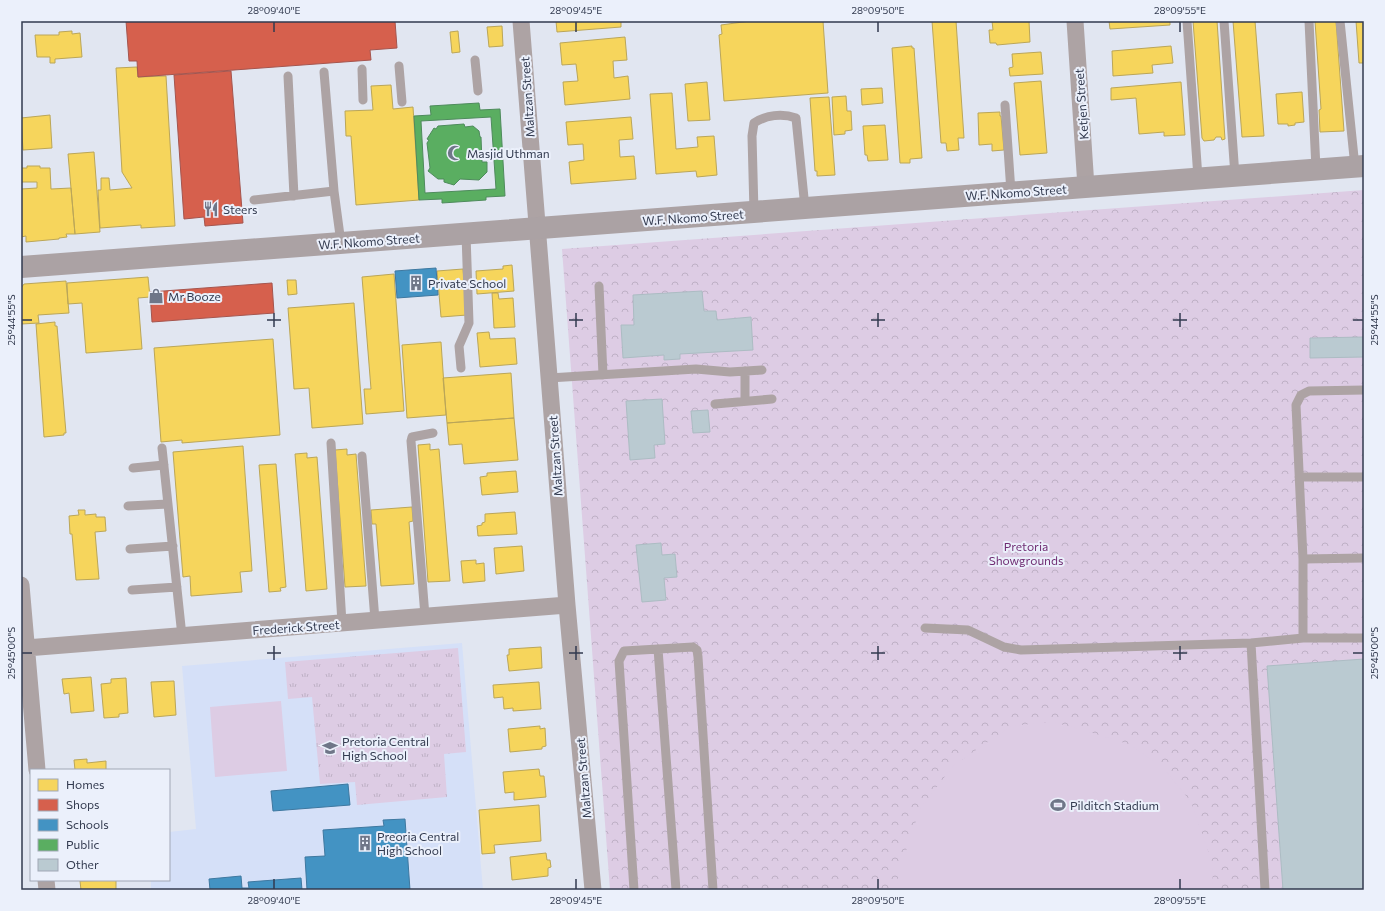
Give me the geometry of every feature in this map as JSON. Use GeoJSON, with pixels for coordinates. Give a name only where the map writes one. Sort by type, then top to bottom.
{"type":"FeatureCollection","features":[{"type":"Feature","properties":{"kind":"main road","name":"W.F. Nkomo Street"},"geometry":{"type":"LineString","coordinates":[[21,267],[1360,166]]}},
{"type":"Feature","properties":{"kind":"street","name":"Maltzan Street"},"geometry":{"type":"LineString","coordinates":[[521,21],[567,605],[593,890]]}},
{"type":"Feature","properties":{"kind":"street","name":"Ketjen Street"},"geometry":{"type":"LineString","coordinates":[[1075,21],[1086,187]]}},
{"type":"Feature","properties":{"kind":"street"},"geometry":{"type":"LineString","coordinates":[[21,585],[37,769]]}},
{"type":"Feature","properties":{"kind":"street","name":"Frederick Street"},"geometry":{"type":"LineString","coordinates":[[26,648],[567,605]]}},
{"type":"Feature","properties":{"kind":"lane"},"geometry":{"type":"LineString","coordinates":[[1187,21],[1198,178]]}},
{"type":"Feature","properties":{"kind":"lane"},"geometry":{"type":"LineString","coordinates":[[1224,21],[1235,176]]}},
{"type":"Feature","properties":{"kind":"lane"},"geometry":{"type":"LineString","coordinates":[[1309,21],[1316,170]]}},
{"type":"Feature","properties":{"kind":"lane"},"geometry":{"type":"LineString","coordinates":[[1340,21],[1360,166]]}},
{"type":"Feature","properties":{"kind":"lane"},"geometry":{"type":"LineString","coordinates":[[476,60],[478,91]]}},
{"type":"Feature","properties":{"kind":"lane"},"geometry":{"type":"LineString","coordinates":[[399,66],[402,102]]}},
{"type":"Feature","properties":{"kind":"lane"},"geometry":{"type":"LineString","coordinates":[[362,69],[363,100]]}},
{"type":"Feature","properties":{"kind":"lane"},"geometry":{"type":"LineString","coordinates":[[324,72],[334,191],[341,243]]}},
{"type":"Feature","properties":{"kind":"lane"},"geometry":{"type":"LineString","coordinates":[[288,76],[294,196]]}},
{"type":"Feature","properties":{"kind":"lane"},"geometry":{"type":"LineString","coordinates":[[1005,105],[1010,192]]}},
{"type":"Feature","properties":{"kind":"lane"},"geometry":{"type":"LineString","coordinates":[[754,212],[752,136],[754,123],[771,115],[790,116],[796,118],[805,208]]}},
{"type":"Feature","properties":{"kind":"lane"},"geometry":{"type":"LineString","coordinates":[[254,200],[334,191]]}},
{"type":"Feature","properties":{"kind":"lane"},"geometry":{"type":"LineString","coordinates":[[461,368],[459,346],[469,323],[466,234]]}},
{"type":"Feature","properties":{"kind":"lane"},"geometry":{"type":"LineString","coordinates":[[599,286],[603,375]]}},
{"type":"Feature","properties":{"kind":"lane"},"geometry":{"type":"LineString","coordinates":[[549,378],[696,369],[730,372],[762,370]]}},
{"type":"Feature","properties":{"kind":"lane"},"geometry":{"type":"LineString","coordinates":[[745,371],[745,401]]}},
{"type":"Feature","properties":{"kind":"lane"},"geometry":{"type":"LineString","coordinates":[[1303,638],[1303,559],[1298,477],[1296,405],[1301,395],[1309,391],[1364,390]]}},
{"type":"Feature","properties":{"kind":"lane"},"geometry":{"type":"LineString","coordinates":[[715,404],[772,399]]}},
{"type":"Feature","properties":{"kind":"lane"},"geometry":{"type":"LineString","coordinates":[[425,616],[411,441],[412,436],[433,433]]}},
{"type":"Feature","properties":{"kind":"lane"},"geometry":{"type":"LineString","coordinates":[[331,443],[342,623]]}},
{"type":"Feature","properties":{"kind":"lane"},"geometry":{"type":"LineString","coordinates":[[162,448],[182,636]]}},
{"type":"Feature","properties":{"kind":"lane"},"geometry":{"type":"LineString","coordinates":[[362,456],[375,620]]}},
{"type":"Feature","properties":{"kind":"lane"},"geometry":{"type":"LineString","coordinates":[[133,468],[164,465]]}},
{"type":"Feature","properties":{"kind":"lane"},"geometry":{"type":"LineString","coordinates":[[1298,477],[1364,477]]}},
{"type":"Feature","properties":{"kind":"lane"},"geometry":{"type":"LineString","coordinates":[[128,506],[168,504]]}},
{"type":"Feature","properties":{"kind":"lane"},"geometry":{"type":"LineString","coordinates":[[130,549],[172,546]]}},
{"type":"Feature","properties":{"kind":"lane"},"geometry":{"type":"LineString","coordinates":[[1303,559],[1364,558]]}},
{"type":"Feature","properties":{"kind":"lane"},"geometry":{"type":"LineString","coordinates":[[132,590],[177,587]]}},
{"type":"Feature","properties":{"kind":"lane"},"geometry":{"type":"LineString","coordinates":[[925,628],[968,630],[1004,647],[1021,650],[1251,643],[1303,638],[1364,638]]}},
{"type":"Feature","properties":{"kind":"lane"},"geometry":{"type":"LineString","coordinates":[[1251,643],[1265,890]]}},
{"type":"Feature","properties":{"kind":"lane"},"geometry":{"type":"LineString","coordinates":[[634,890],[620,661],[624,651],[693,647],[697,650],[714,890]]}},
{"type":"Feature","properties":{"kind":"lane"},"geometry":{"type":"LineString","coordinates":[[658,649],[676,890]]}},
{"type":"Feature","properties":{"kind":"shaded area","name":"Pretoria Central High School"},"geometry":{"type":"Polygon","coordinates":[[[462,643],[483,890],[151,890],[151,881],[170,881],[170,832],[196,829],[182,666],[462,643]]]}},
{"type":"Feature","properties":{"kind":"green space","name":"Pretoria Showgrounds"},"geometry":{"type":"Polygon","coordinates":[[[1364,190],[1364,890],[610,890],[562,249],[1364,190]]]}},
{"type":"Feature","properties":{"kind":"green space"},"geometry":{"type":"Polygon","coordinates":[[[458,648],[466,752],[444,754],[447,797],[357,805],[355,782],[320,784],[312,697],[288,699],[285,662],[458,648]]]}},
{"type":"Feature","properties":{"kind":"green space"},"geometry":{"type":"Polygon","coordinates":[[[281,701],[287,771],[215,777],[210,707],[281,701]]]}},
{"type":"Feature","properties":{"kind":"green space","name":"Pilditch Stadium"},"geometry":{"type":"Polygon","coordinates":[[[1052,722],[1131,745],[1165,770],[1191,802],[1212,862],[1213,890],[896,890],[899,872],[920,809],[953,766],[1011,726],[1052,722]]]}},
{"type":"Feature","properties":{"kind":"building: Homes"},"geometry":{"type":"Polygon","coordinates":[[[556,21],[621,21],[621,27],[557,32],[556,21]]]}},
{"type":"Feature","properties":{"kind":"building: Homes"},"geometry":{"type":"Polygon","coordinates":[[[750,21],[823,21],[828,93],[724,101],[719,35],[722,34],[721,25],[750,21]]]}},
{"type":"Feature","properties":{"kind":"building: Homes"},"geometry":{"type":"Polygon","coordinates":[[[932,21],[956,21],[964,138],[958,138],[959,150],[947,151],[946,143],[941,143],[932,21]]]}},
{"type":"Feature","properties":{"kind":"building: Homes"},"geometry":{"type":"Polygon","coordinates":[[[992,21],[1029,21],[1030,42],[997,45],[996,43],[990,43],[989,30],[993,30],[992,21]]]}},
{"type":"Feature","properties":{"kind":"building: Homes"},"geometry":{"type":"Polygon","coordinates":[[[1109,21],[1170,21],[1170,25],[1110,29],[1109,21]]]}},
{"type":"Feature","properties":{"kind":"building: Homes"},"geometry":{"type":"Polygon","coordinates":[[[1193,21],[1217,21],[1225,139],[1222,140],[1221,137],[1216,137],[1214,140],[1204,141],[1202,138],[1193,21]]]}},
{"type":"Feature","properties":{"kind":"building: Homes"},"geometry":{"type":"Polygon","coordinates":[[[1233,21],[1255,21],[1264,136],[1242,137],[1233,21]]]}},
{"type":"Feature","properties":{"kind":"building: Homes"},"geometry":{"type":"Polygon","coordinates":[[[1315,21],[1336,21],[1344,131],[1320,132],[1319,110],[1321,109],[1315,21]]]}},
{"type":"Feature","properties":{"kind":"building: Homes"},"geometry":{"type":"Polygon","coordinates":[[[1356,21],[1364,21],[1364,63],[1359,63],[1356,21]]]}},
{"type":"Feature","properties":{"kind":"building: Homes"},"geometry":{"type":"Polygon","coordinates":[[[502,26],[503,46],[489,47],[487,27],[502,26]]]}},
{"type":"Feature","properties":{"kind":"building: Homes"},"geometry":{"type":"Polygon","coordinates":[[[72,31],[72,34],[80,33],[82,57],[55,59],[55,63],[50,63],[50,57],[37,57],[35,35],[59,35],[59,32],[72,31]]]}},
{"type":"Feature","properties":{"kind":"building: Homes"},"geometry":{"type":"Polygon","coordinates":[[[458,31],[460,52],[452,53],[450,32],[458,31]]]}},
{"type":"Feature","properties":{"kind":"building: Homes"},"geometry":{"type":"Polygon","coordinates":[[[625,37],[627,60],[613,61],[614,78],[628,76],[630,99],[565,105],[563,82],[578,81],[576,64],[562,65],[560,43],[625,37]]]}},
{"type":"Feature","properties":{"kind":"building: Homes"},"geometry":{"type":"Polygon","coordinates":[[[912,46],[912,48],[914,48],[922,158],[910,159],[910,163],[900,163],[892,48],[912,46]]]}},
{"type":"Feature","properties":{"kind":"building: Homes"},"geometry":{"type":"Polygon","coordinates":[[[1171,46],[1173,63],[1152,65],[1153,73],[1113,76],[1112,51],[1171,46]]]}},
{"type":"Feature","properties":{"kind":"building: Homes"},"geometry":{"type":"Polygon","coordinates":[[[1041,52],[1043,74],[1010,76],[1009,68],[1013,67],[1012,54],[1041,52]]]}},
{"type":"Feature","properties":{"kind":"building: Homes"},"geometry":{"type":"Polygon","coordinates":[[[137,67],[138,77],[166,76],[175,226],[141,228],[141,225],[100,228],[98,190],[101,190],[101,178],[109,178],[110,190],[132,188],[122,172],[116,68],[137,67]]]}},
{"type":"Feature","properties":{"kind":"building: Homes"},"geometry":{"type":"Polygon","coordinates":[[[1041,81],[1047,153],[1020,155],[1014,83],[1041,81]]]}},
{"type":"Feature","properties":{"kind":"building: Homes"},"geometry":{"type":"Polygon","coordinates":[[[707,82],[710,120],[688,121],[685,84],[707,82]]]}},
{"type":"Feature","properties":{"kind":"building: Homes"},"geometry":{"type":"Polygon","coordinates":[[[1181,82],[1185,135],[1164,136],[1164,132],[1139,134],[1136,98],[1111,100],[1111,88],[1181,82]]]}},
{"type":"Feature","properties":{"kind":"building: Homes"},"geometry":{"type":"Polygon","coordinates":[[[391,85],[393,109],[413,107],[419,200],[356,205],[351,136],[346,136],[345,111],[373,110],[371,86],[391,85]]]}},
{"type":"Feature","properties":{"kind":"building: Homes"},"geometry":{"type":"Polygon","coordinates":[[[882,88],[883,103],[862,105],[861,89],[882,88]]]}},
{"type":"Feature","properties":{"kind":"building: Homes"},"geometry":{"type":"Polygon","coordinates":[[[1302,92],[1304,122],[1295,123],[1295,125],[1288,126],[1288,124],[1278,124],[1276,94],[1302,92]]]}},
{"type":"Feature","properties":{"kind":"building: Homes"},"geometry":{"type":"Polygon","coordinates":[[[672,93],[676,149],[698,147],[697,137],[714,136],[717,175],[697,177],[696,171],[656,174],[650,94],[672,93]]]}},
{"type":"Feature","properties":{"kind":"building: Homes"},"geometry":{"type":"Polygon","coordinates":[[[846,96],[847,111],[851,111],[852,130],[845,131],[845,134],[834,135],[832,97],[846,96]]]}},
{"type":"Feature","properties":{"kind":"building: Homes"},"geometry":{"type":"Polygon","coordinates":[[[829,97],[835,175],[817,176],[817,171],[815,171],[810,98],[829,97]]]}},
{"type":"Feature","properties":{"kind":"building: Homes"},"geometry":{"type":"Polygon","coordinates":[[[1000,112],[1004,150],[992,151],[992,144],[979,145],[978,113],[1000,112]]]}},
{"type":"Feature","properties":{"kind":"building: Homes"},"geometry":{"type":"Polygon","coordinates":[[[50,115],[52,148],[23,150],[21,118],[50,115]]]}},
{"type":"Feature","properties":{"kind":"building: Homes"},"geometry":{"type":"Polygon","coordinates":[[[631,117],[633,139],[619,140],[620,157],[634,156],[636,179],[571,184],[569,162],[584,160],[583,144],[568,145],[566,122],[631,117]]]}},
{"type":"Feature","properties":{"kind":"building: Homes"},"geometry":{"type":"Polygon","coordinates":[[[885,125],[888,160],[868,161],[867,155],[865,155],[863,126],[885,125]]]}},
{"type":"Feature","properties":{"kind":"building: Homes"},"geometry":{"type":"Polygon","coordinates":[[[94,152],[100,232],[75,234],[68,154],[94,152]]]}},
{"type":"Feature","properties":{"kind":"building: Homes"},"geometry":{"type":"Polygon","coordinates":[[[27,166],[50,168],[51,189],[71,188],[75,234],[66,234],[67,237],[59,239],[26,242],[26,236],[21,237],[21,189],[37,188],[37,182],[21,182],[21,168],[27,168],[27,166]]]}},
{"type":"Feature","properties":{"kind":"building: Homes"},"geometry":{"type":"Polygon","coordinates":[[[512,265],[514,291],[477,294],[476,271],[503,269],[503,266],[512,265]]]}},
{"type":"Feature","properties":{"kind":"building: Homes"},"geometry":{"type":"Polygon","coordinates":[[[463,269],[467,315],[441,317],[437,271],[463,269]]]}},
{"type":"Feature","properties":{"kind":"building: Homes"},"geometry":{"type":"Polygon","coordinates":[[[394,274],[404,411],[366,414],[364,389],[371,389],[362,277],[394,274]]]}},
{"type":"Feature","properties":{"kind":"building: Homes"},"geometry":{"type":"Polygon","coordinates":[[[148,277],[150,297],[138,298],[142,349],[86,353],[82,303],[68,304],[67,283],[148,277]]]}},
{"type":"Feature","properties":{"kind":"building: Homes"},"geometry":{"type":"Polygon","coordinates":[[[287,280],[296,280],[297,294],[288,295],[287,280]]]}},
{"type":"Feature","properties":{"kind":"building: Homes"},"geometry":{"type":"Polygon","coordinates":[[[66,281],[69,313],[38,315],[39,323],[21,324],[21,288],[24,284],[66,281]]]}},
{"type":"Feature","properties":{"kind":"building: Homes"},"geometry":{"type":"Polygon","coordinates":[[[492,293],[498,293],[499,299],[513,298],[515,327],[494,328],[492,293]]]}},
{"type":"Feature","properties":{"kind":"building: Homes"},"geometry":{"type":"Polygon","coordinates":[[[354,303],[363,424],[312,428],[309,388],[294,389],[288,308],[354,303]]]}},
{"type":"Feature","properties":{"kind":"building: Homes"},"geometry":{"type":"Polygon","coordinates":[[[55,322],[55,326],[57,326],[66,433],[64,433],[64,435],[44,437],[36,324],[55,322]]]}},
{"type":"Feature","properties":{"kind":"building: Homes"},"geometry":{"type":"Polygon","coordinates":[[[489,332],[490,339],[515,338],[517,364],[480,367],[477,333],[489,332]]]}},
{"type":"Feature","properties":{"kind":"building: Homes"},"geometry":{"type":"Polygon","coordinates":[[[273,339],[280,435],[182,443],[182,440],[161,442],[154,348],[273,339]]]}},
{"type":"Feature","properties":{"kind":"building: Homes"},"geometry":{"type":"Polygon","coordinates":[[[441,342],[446,415],[407,418],[402,345],[441,342]]]}},
{"type":"Feature","properties":{"kind":"building: Homes"},"geometry":{"type":"Polygon","coordinates":[[[511,373],[514,418],[447,423],[443,378],[511,373]]]}},
{"type":"Feature","properties":{"kind":"building: Homes"},"geometry":{"type":"Polygon","coordinates":[[[514,418],[518,460],[464,464],[462,444],[449,445],[447,423],[514,418]]]}},
{"type":"Feature","properties":{"kind":"building: Homes"},"geometry":{"type":"Polygon","coordinates":[[[430,444],[430,450],[439,449],[450,581],[428,582],[418,445],[430,444]]]}},
{"type":"Feature","properties":{"kind":"building: Homes"},"geometry":{"type":"Polygon","coordinates":[[[243,446],[252,571],[240,572],[242,592],[191,596],[190,576],[183,577],[173,452],[243,446]]]}},
{"type":"Feature","properties":{"kind":"building: Homes"},"geometry":{"type":"Polygon","coordinates":[[[347,449],[347,455],[356,454],[366,586],[345,587],[335,450],[347,449]]]}},
{"type":"Feature","properties":{"kind":"building: Homes"},"geometry":{"type":"Polygon","coordinates":[[[307,453],[307,458],[317,457],[327,589],[306,591],[295,454],[307,453]]]}},
{"type":"Feature","properties":{"kind":"building: Homes"},"geometry":{"type":"Polygon","coordinates":[[[276,464],[286,587],[280,588],[281,591],[269,592],[259,465],[276,464]]]}},
{"type":"Feature","properties":{"kind":"building: Homes"},"geometry":{"type":"Polygon","coordinates":[[[516,471],[518,492],[482,495],[480,477],[487,476],[487,473],[516,471]]]}},
{"type":"Feature","properties":{"kind":"building: Homes"},"geometry":{"type":"Polygon","coordinates":[[[412,507],[413,521],[409,522],[414,584],[381,586],[376,524],[372,524],[371,510],[412,507]]]}},
{"type":"Feature","properties":{"kind":"building: Homes"},"geometry":{"type":"Polygon","coordinates":[[[78,510],[85,510],[85,515],[96,514],[96,517],[105,517],[106,531],[95,532],[99,579],[76,580],[69,516],[79,515],[78,510]]]}},
{"type":"Feature","properties":{"kind":"building: Homes"},"geometry":{"type":"Polygon","coordinates":[[[515,512],[517,534],[478,536],[477,526],[482,525],[482,523],[485,522],[485,514],[515,512]]]}},
{"type":"Feature","properties":{"kind":"building: Homes"},"geometry":{"type":"Polygon","coordinates":[[[522,546],[524,571],[496,574],[494,548],[522,546]]]}},
{"type":"Feature","properties":{"kind":"building: Homes"},"geometry":{"type":"Polygon","coordinates":[[[476,560],[476,564],[484,563],[485,581],[463,583],[461,561],[476,560]]]}},
{"type":"Feature","properties":{"kind":"building: Homes"},"geometry":{"type":"Polygon","coordinates":[[[541,647],[542,668],[509,671],[507,655],[509,655],[509,649],[541,647]]]}},
{"type":"Feature","properties":{"kind":"building: Homes"},"geometry":{"type":"Polygon","coordinates":[[[91,677],[94,711],[71,713],[69,693],[64,694],[62,679],[91,677]]]}},
{"type":"Feature","properties":{"kind":"building: Homes"},"geometry":{"type":"Polygon","coordinates":[[[126,678],[128,713],[119,714],[119,717],[104,718],[101,684],[111,683],[111,679],[126,678]]]}},
{"type":"Feature","properties":{"kind":"building: Homes"},"geometry":{"type":"Polygon","coordinates":[[[174,681],[176,715],[154,717],[151,682],[174,681]]]}},
{"type":"Feature","properties":{"kind":"building: Homes"},"geometry":{"type":"Polygon","coordinates":[[[539,682],[541,709],[513,711],[513,708],[504,709],[503,697],[494,698],[493,685],[539,682]]]}},
{"type":"Feature","properties":{"kind":"building: Homes"},"geometry":{"type":"Polygon","coordinates":[[[540,726],[540,729],[545,728],[546,746],[542,747],[542,749],[510,752],[508,729],[540,726]]]}},
{"type":"Feature","properties":{"kind":"building: Homes"},"geometry":{"type":"Polygon","coordinates":[[[87,759],[87,763],[106,761],[106,769],[75,769],[74,760],[87,759]]]}},
{"type":"Feature","properties":{"kind":"building: Homes"},"geometry":{"type":"Polygon","coordinates":[[[539,769],[540,776],[544,776],[546,797],[514,800],[514,792],[505,793],[503,772],[539,769]]]}},
{"type":"Feature","properties":{"kind":"building: Homes"},"geometry":{"type":"Polygon","coordinates":[[[539,805],[541,841],[494,845],[495,853],[482,854],[479,810],[539,805]]]}},
{"type":"Feature","properties":{"kind":"building: Homes"},"geometry":{"type":"Polygon","coordinates":[[[546,853],[547,860],[550,860],[551,867],[548,868],[548,876],[512,880],[510,857],[546,853]]]}},
{"type":"Feature","properties":{"kind":"building: Homes"},"geometry":{"type":"Polygon","coordinates":[[[80,881],[116,881],[116,890],[81,890],[80,881]]]}},
{"type":"Feature","properties":{"kind":"building: Shops"},"geometry":{"type":"Polygon","coordinates":[[[126,21],[395,21],[397,48],[370,50],[371,60],[138,77],[137,61],[129,61],[126,21]]]}},
{"type":"Feature","properties":{"kind":"building: Shops"},"geometry":{"type":"Polygon","coordinates":[[[231,71],[243,223],[205,226],[204,217],[184,219],[174,75],[231,71]]]}},
{"type":"Feature","properties":{"kind":"building: Shops"},"geometry":{"type":"Polygon","coordinates":[[[272,283],[274,313],[152,322],[150,292],[272,283]]]}},
{"type":"Feature","properties":{"kind":"building: Schools","name":"Private School"},"geometry":{"type":"Polygon","coordinates":[[[436,268],[438,295],[397,298],[395,271],[436,268]]]}},
{"type":"Feature","properties":{"kind":"building: Schools"},"geometry":{"type":"Polygon","coordinates":[[[348,784],[350,805],[273,811],[271,791],[348,784]]]}},
{"type":"Feature","properties":{"kind":"building: Schools","name":"Preoria Central High School"},"geometry":{"type":"Polygon","coordinates":[[[405,819],[410,890],[307,890],[305,857],[325,856],[323,830],[384,826],[383,820],[405,819]]]}},
{"type":"Feature","properties":{"kind":"building: Schools"},"geometry":{"type":"Polygon","coordinates":[[[241,876],[242,888],[249,888],[248,882],[301,878],[302,890],[210,890],[209,879],[241,876]]]}},
{"type":"Feature","properties":{"kind":"building: Public"},"geometry":{"type":"Polygon","coordinates":[[[479,103],[480,110],[500,109],[505,196],[486,197],[486,200],[442,203],[442,199],[419,200],[414,116],[431,115],[430,106],[479,103]],[[491,117],[421,121],[425,193],[496,189],[491,117]]]}},
{"type":"Feature","properties":{"kind":"building: Public","name":"Masjid Uthman"},"geometry":{"type":"Polygon","coordinates":[[[464,124],[465,127],[473,126],[479,131],[481,137],[482,162],[487,162],[487,172],[479,180],[460,179],[454,185],[444,182],[444,179],[438,179],[428,171],[430,168],[427,143],[429,140],[427,139],[434,128],[436,129],[438,126],[464,124]]]}},
{"type":"Feature","properties":{"kind":"building: Other"},"geometry":{"type":"Polygon","coordinates":[[[702,291],[704,311],[716,311],[717,320],[751,317],[753,350],[680,354],[680,359],[664,360],[664,355],[623,358],[621,325],[634,325],[633,295],[702,291]]]}},
{"type":"Feature","properties":{"kind":"building: Other"},"geometry":{"type":"Polygon","coordinates":[[[1364,337],[1364,357],[1310,358],[1310,338],[1364,337]]]}},
{"type":"Feature","properties":{"kind":"building: Other"},"geometry":{"type":"Polygon","coordinates":[[[662,399],[665,444],[654,445],[655,458],[630,460],[626,401],[662,399]]]}},
{"type":"Feature","properties":{"kind":"building: Other"},"geometry":{"type":"Polygon","coordinates":[[[708,410],[710,432],[693,433],[691,411],[708,410]]]}},
{"type":"Feature","properties":{"kind":"building: Other"},"geometry":{"type":"Polygon","coordinates":[[[661,543],[662,555],[675,554],[677,577],[664,578],[666,600],[642,602],[636,545],[661,543]]]}},
{"type":"Feature","properties":{"kind":"building: Other"},"geometry":{"type":"Polygon","coordinates":[[[1364,659],[1364,890],[1283,890],[1267,666],[1364,659]]]}},
{"type":"Feature","properties":{"kind":"place","name":"Masjid Uthman"},"geometry":{"type":"Point","coordinates":[455,153]}},
{"type":"Feature","properties":{"kind":"place","name":"Steers"},"geometry":{"type":"Point","coordinates":[211,209]}},
{"type":"Feature","properties":{"kind":"place","name":"Private School"},"geometry":{"type":"Point","coordinates":[416,283]}},
{"type":"Feature","properties":{"kind":"place","name":"Mr Booze"},"geometry":{"type":"Point","coordinates":[156,296]}},
{"type":"Feature","properties":{"kind":"place","name":"Pretoria Central High School"},"geometry":{"type":"Point","coordinates":[330,748]}},
{"type":"Feature","properties":{"kind":"place","name":"Pilditch Stadium"},"geometry":{"type":"Point","coordinates":[1058,805]}},
{"type":"Feature","properties":{"kind":"place","name":"Preoria Central High School"},"geometry":{"type":"Point","coordinates":[365,843]}}]}
